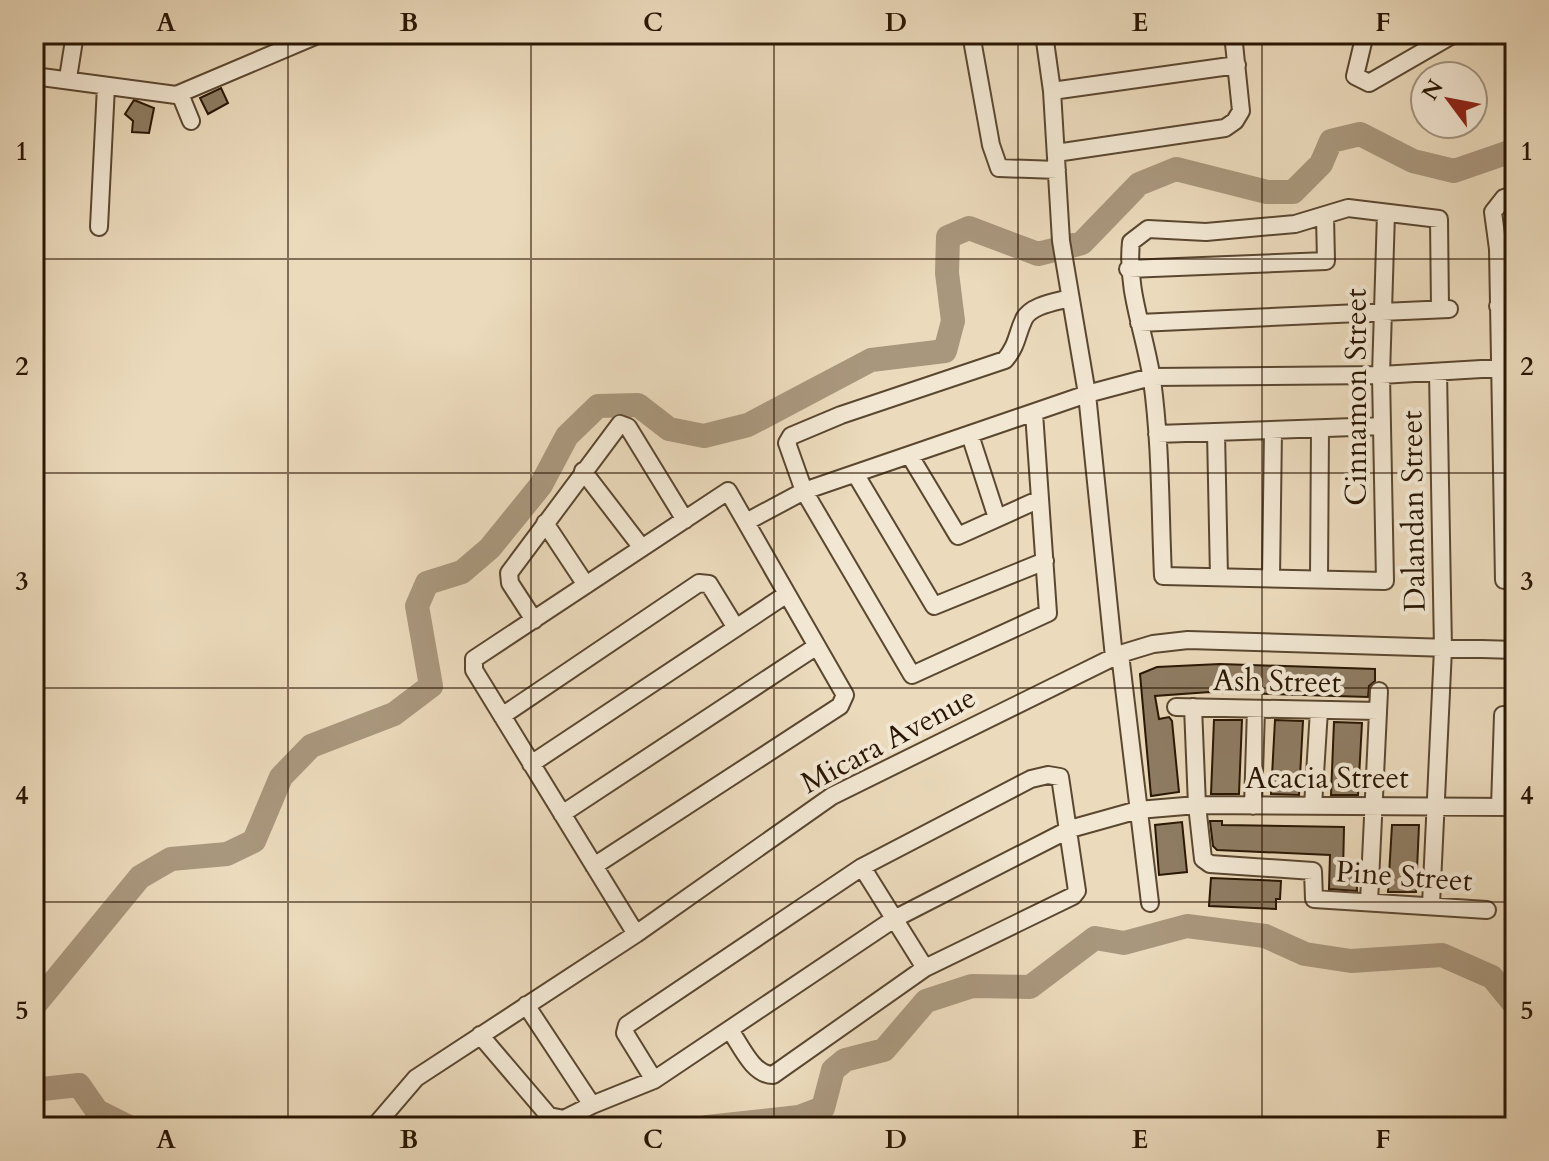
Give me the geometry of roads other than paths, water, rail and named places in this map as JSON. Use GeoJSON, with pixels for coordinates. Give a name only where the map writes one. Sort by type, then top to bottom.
{"type":"FeatureCollection","features":[{"type":"Feature","properties":{"kind":"street"},"geometry":{"type":"LineString","coordinates":[[68,78],[75,34]]}},
{"type":"Feature","properties":{"kind":"street"},"geometry":{"type":"LineString","coordinates":[[34,76],[180,94],[320,34]]}},
{"type":"Feature","properties":{"kind":"street"},"geometry":{"type":"LineString","coordinates":[[971,34],[991,145],[999,168],[1056,161],[1225,128],[1235,121],[1241,111],[1233,34]]}},
{"type":"Feature","properties":{"kind":"street"},"geometry":{"type":"LineString","coordinates":[[1044,34],[1052,91],[1062,247],[1087,394],[1150,903]]}},
{"type":"Feature","properties":{"kind":"street"},"geometry":{"type":"LineString","coordinates":[[1365,34],[1355,76],[1360,82],[1369,83],[1454,34]]}},
{"type":"Feature","properties":{"kind":"street"},"geometry":{"type":"LineString","coordinates":[[1052,91],[1237,65]]}},
{"type":"Feature","properties":{"kind":"street"},"geometry":{"type":"LineString","coordinates":[[99,227],[106,86]]}},
{"type":"Feature","properties":{"kind":"street"},"geometry":{"type":"LineString","coordinates":[[180,94],[191,121]]}},
{"type":"Feature","properties":{"kind":"street"},"geometry":{"type":"LineString","coordinates":[[1509,580],[1506,249],[1493,212],[1504,198],[1515,195]]}},
{"type":"Feature","properties":{"kind":"street"},"geometry":{"type":"LineString","coordinates":[[1139,323],[1445,309],[1439,219],[1348,208],[1295,224],[1206,232],[1148,229],[1131,242],[1128,269],[1139,323],[1151,377],[1157,434],[1163,576],[1319,579],[1320,429]]}},
{"type":"Feature","properties":{"kind":"street","name":"Cinnamon Street"},"geometry":{"type":"LineString","coordinates":[[1319,579],[1385,581],[1381,375],[1386,213]]}},
{"type":"Feature","properties":{"kind":"street"},"geometry":{"type":"LineString","coordinates":[[1128,269],[1326,261],[1325,216]]}},
{"type":"Feature","properties":{"kind":"street"},"geometry":{"type":"LineString","coordinates":[[1034,413],[1048,613],[912,675],[804,491],[787,443],[791,436],[841,415],[1005,360],[1017,346],[1024,318],[1036,308],[1070,298]]}},
{"type":"Feature","properties":{"kind":"street"},"geometry":{"type":"LineString","coordinates":[[748,521],[804,491],[1087,394],[1151,377],[1381,375],[1507,367]]}},
{"type":"Feature","properties":{"kind":"street","name":"Dalandan Street"},"geometry":{"type":"LineString","coordinates":[[1431,905],[1443,649],[1438,372]]}},
{"type":"Feature","properties":{"kind":"street"},"geometry":{"type":"LineString","coordinates":[[534,620],[510,583],[509,573],[620,424],[628,427],[685,520]]}},
{"type":"Feature","properties":{"kind":"street"},"geometry":{"type":"LineString","coordinates":[[1157,434],[1382,426]]}},
{"type":"Feature","properties":{"kind":"street"},"geometry":{"type":"LineString","coordinates":[[1271,578],[1273,430]]}},
{"type":"Feature","properties":{"kind":"street"},"geometry":{"type":"LineString","coordinates":[[1216,432],[1219,577]]}},
{"type":"Feature","properties":{"kind":"street"},"geometry":{"type":"LineString","coordinates":[[970,435],[997,518]]}},
{"type":"Feature","properties":{"kind":"street"},"geometry":{"type":"LineString","coordinates":[[910,456],[958,536],[1040,499]]}},
{"type":"Feature","properties":{"kind":"street"},"geometry":{"type":"LineString","coordinates":[[583,471],[642,548]]}},
{"type":"Feature","properties":{"kind":"street"},"geometry":{"type":"LineString","coordinates":[[856,475],[934,606],[1045,561]]}},
{"type":"Feature","properties":{"kind":"street"},"geometry":{"type":"LineString","coordinates":[[594,866],[840,706],[845,695],[748,521],[728,491],[474,659],[474,670],[531,764],[562,814],[594,866],[636,934]]}},
{"type":"Feature","properties":{"kind":"street"},"geometry":{"type":"LineString","coordinates":[[545,523],[586,585]]}},
{"type":"Feature","properties":{"kind":"street"},"geometry":{"type":"LineString","coordinates":[[502,716],[699,583],[709,584],[736,628]]}},
{"type":"Feature","properties":{"kind":"street"},"geometry":{"type":"LineString","coordinates":[[531,764],[787,594]]}},
{"type":"Feature","properties":{"kind":"street","name":"Micara Avenue"},"geometry":{"type":"LineString","coordinates":[[374,1127],[416,1078],[636,934],[832,796],[1117,655],[1153,644],[1188,640],[1515,650]]}},
{"type":"Feature","properties":{"kind":"street"},"geometry":{"type":"LineString","coordinates":[[562,814],[817,646]]}},
{"type":"Feature","properties":{"kind":"street"},"geometry":{"type":"LineString","coordinates":[[1369,902],[1379,691]]}},
{"type":"Feature","properties":{"kind":"street","name":"Ash Street"},"geometry":{"type":"LineString","coordinates":[[1197,805],[1185,707],[1378,711]]}},
{"type":"Feature","properties":{"kind":"street"},"geometry":{"type":"LineString","coordinates":[[1253,806],[1256,709]]}},
{"type":"Feature","properties":{"kind":"street"},"geometry":{"type":"LineString","coordinates":[[1313,806],[1319,710]]}},
{"type":"Feature","properties":{"kind":"street"},"geometry":{"type":"LineString","coordinates":[[1507,807],[1509,715]]}},
{"type":"Feature","properties":{"kind":"street"},"geometry":{"type":"LineString","coordinates":[[654,1080],[625,1033],[627,1025],[862,867],[1031,779],[1048,775],[1060,777],[1077,891],[1073,896],[925,968],[773,1075],[764,1075],[757,1069],[730,1030]]}},
{"type":"Feature","properties":{"kind":"street","name":"Acacia Street"},"geometry":{"type":"LineString","coordinates":[[480,1035],[549,1116],[564,1119],[654,1080],[894,919],[1070,829],[1138,810],[1197,805],[1507,807]]}},
{"type":"Feature","properties":{"kind":"street","name":"Pine Street"},"geometry":{"type":"LineString","coordinates":[[1197,805],[1203,859],[1210,864],[1313,871],[1314,899],[1487,910]]}},
{"type":"Feature","properties":{"kind":"street"},"geometry":{"type":"LineString","coordinates":[[862,867],[925,968]]}},
{"type":"Feature","properties":{"kind":"street"},"geometry":{"type":"LineString","coordinates":[[526,1005],[592,1105]]}},
{"type":"Feature","properties":{"kind":"waterway"},"geometry":{"type":"LineString","coordinates":[[34,1006],[140,877],[171,859],[227,854],[254,841],[281,777],[311,746],[394,714],[431,686],[417,606],[427,583],[462,572],[490,548],[541,485],[567,436],[598,406],[638,405],[669,429],[704,436],[748,425],[871,360],[945,351],[953,321],[947,273],[948,237],[969,228],[1038,254],[1082,243],[1139,184],[1176,169],[1267,192],[1293,192],[1321,164],[1331,141],[1360,134],[1413,161],[1454,171],[1515,150]]}},
{"type":"Feature","properties":{"kind":"waterway"},"geometry":{"type":"LineString","coordinates":[[707,1127],[799,1117],[823,1108],[833,1070],[845,1060],[884,1050],[926,1001],[972,986],[1030,987],[1095,938],[1124,943],[1187,926],[1265,936],[1305,954],[1351,961],[1442,955],[1492,977],[1515,1005]]}},
{"type":"Feature","properties":{"kind":"waterway"},"geometry":{"type":"LineString","coordinates":[[34,1084],[42,1089],[79,1085],[97,1111],[129,1127]]}}]}
